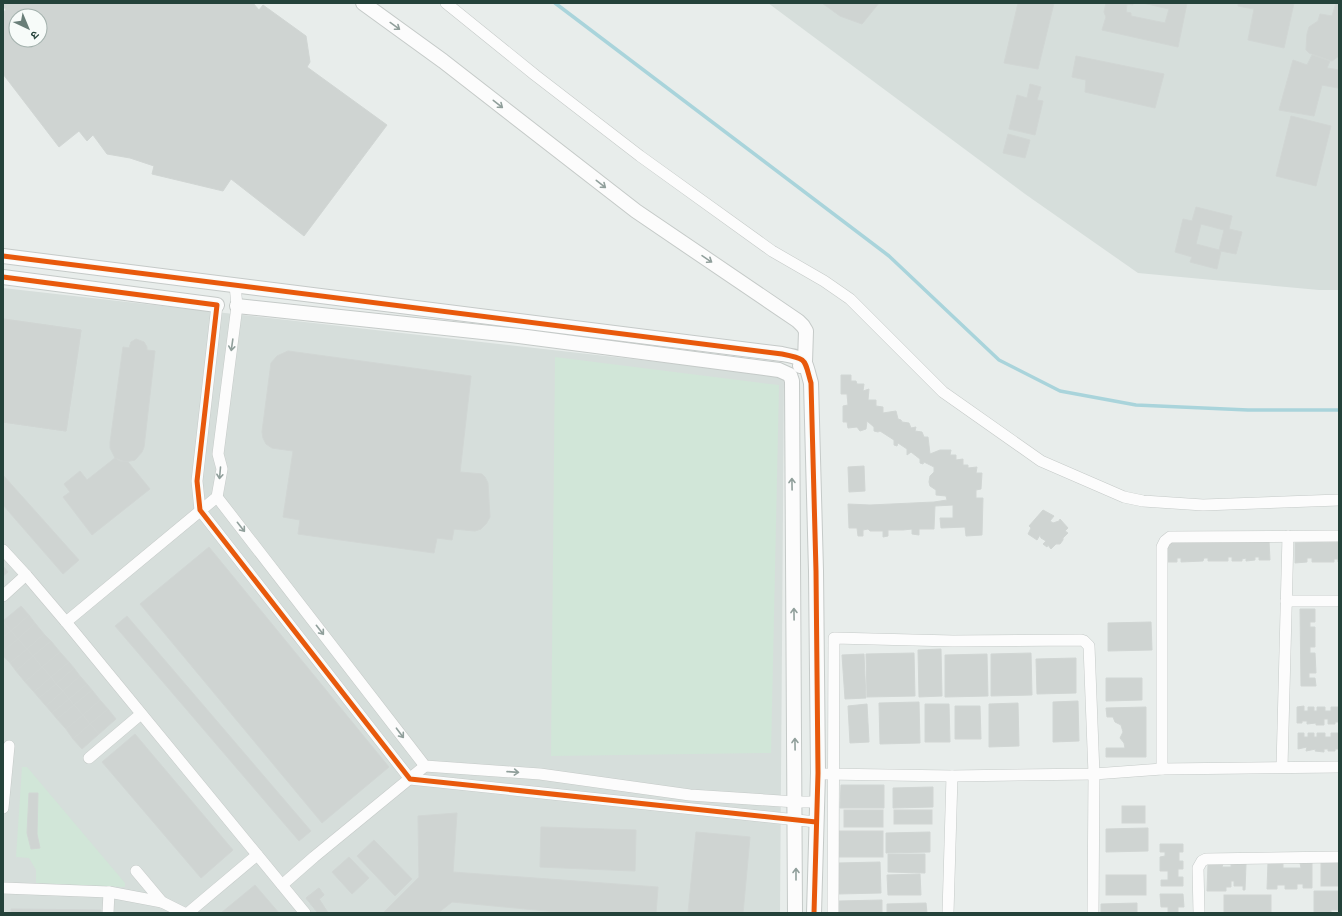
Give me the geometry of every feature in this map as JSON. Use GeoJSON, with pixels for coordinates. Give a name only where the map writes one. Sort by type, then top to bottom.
{"type":"FeatureCollection","features":[{"type":"Feature","properties":{"kind":"street"},"geometry":{"type":"LineString","coordinates":[[363,3],[443,61],[636,211],[798,320],[804,326],[806,331],[805,362],[811,383],[816,571],[818,773],[814,913]]}},
{"type":"Feature","properties":{"kind":"street"},"geometry":{"type":"LineString","coordinates":[[446,3],[535,76],[640,156],[772,252],[824,281],[850,299],[943,392],[1041,461],[1124,497],[1143,501],[1203,505],[1339,500]]}},
{"type":"Feature","properties":{"kind":"street"},"geometry":{"type":"LineString","coordinates":[[3,256],[782,354],[802,358],[805,362]]}},
{"type":"Feature","properties":{"kind":"street"},"geometry":{"type":"LineString","coordinates":[[3,277],[217,306],[197,481],[200,510],[410,779],[816,822]]}},
{"type":"Feature","properties":{"kind":"street"},"geometry":{"type":"LineString","coordinates":[[66,622],[217,497],[222,469],[218,454],[238,306],[235,286]]}},
{"type":"Feature","properties":{"kind":"street"},"geometry":{"type":"LineString","coordinates":[[238,306],[520,336],[779,370],[790,375],[792,381],[796,802],[795,913]]}},
{"type":"Feature","properties":{"kind":"street"},"geometry":{"type":"LineString","coordinates":[[790,375],[805,362]]}},
{"type":"Feature","properties":{"kind":"street"},"geometry":{"type":"LineString","coordinates":[[217,497],[425,766]]}},
{"type":"Feature","properties":{"kind":"street"},"geometry":{"type":"LineString","coordinates":[[1282,767],[1288,536]]}},
{"type":"Feature","properties":{"kind":"street"},"geometry":{"type":"LineString","coordinates":[[1162,769],[1162,547],[1165,541],[1170,537],[1339,536]]}},
{"type":"Feature","properties":{"kind":"street"},"geometry":{"type":"LineString","coordinates":[[3,550],[66,622],[140,714],[305,913]]}},
{"type":"Feature","properties":{"kind":"street"},"geometry":{"type":"LineString","coordinates":[[3,596],[26,575]]}},
{"type":"Feature","properties":{"kind":"street"},"geometry":{"type":"LineString","coordinates":[[1286,601],[1339,601]]}},
{"type":"Feature","properties":{"kind":"street"},"geometry":{"type":"LineString","coordinates":[[832,913],[834,638],[954,641],[1081,640],[1089,646],[1094,774],[1093,913]]}},
{"type":"Feature","properties":{"kind":"street"},"geometry":{"type":"LineString","coordinates":[[89,758],[140,714]]}},
{"type":"Feature","properties":{"kind":"street"},"geometry":{"type":"LineString","coordinates":[[3,808],[9,744]]}},
{"type":"Feature","properties":{"kind":"street"},"geometry":{"type":"LineString","coordinates":[[282,885],[425,766],[540,774],[690,795],[816,802]]}},
{"type":"Feature","properties":{"kind":"street"},"geometry":{"type":"LineString","coordinates":[[818,773],[952,776],[1094,774],[1162,769],[1339,767]]}},
{"type":"Feature","properties":{"kind":"street"},"geometry":{"type":"LineString","coordinates":[[948,913],[952,776]]}},
{"type":"Feature","properties":{"kind":"street"},"geometry":{"type":"LineString","coordinates":[[188,913],[257,855]]}},
{"type":"Feature","properties":{"kind":"street"},"geometry":{"type":"LineString","coordinates":[[1199,913],[1198,868],[1202,861],[1206,858],[1339,857]]}},
{"type":"Feature","properties":{"kind":"street"},"geometry":{"type":"LineString","coordinates":[[136,871],[162,902]]}},
{"type":"Feature","properties":{"kind":"street"},"geometry":{"type":"LineString","coordinates":[[3,888],[109,892],[162,902],[184,913]]}},
{"type":"Feature","properties":{"kind":"street"},"geometry":{"type":"LineString","coordinates":[[108,913],[109,892]]}},
{"type":"Feature","properties":{"kind":"shaded area"},"geometry":{"type":"Polygon","coordinates":[[[768,3],[1339,3],[1339,290],[1319,290],[1138,273],[1025,194],[768,3]]]}},
{"type":"Feature","properties":{"kind":"shaded area"},"geometry":{"type":"Polygon","coordinates":[[[3,288],[784,376],[780,913],[3,913],[3,288]]]}},
{"type":"Feature","properties":{"kind":"green space"},"geometry":{"type":"Polygon","coordinates":[[[555,357],[779,385],[771,753],[551,756],[555,357]]]}},
{"type":"Feature","properties":{"kind":"green space"},"geometry":{"type":"Polygon","coordinates":[[[22,767],[27,767],[125,883],[125,887],[36,883],[36,870],[29,858],[16,857],[22,767]]]}},
{"type":"Feature","properties":{"kind":"building"},"geometry":{"type":"Polygon","coordinates":[[[3,3],[253,3],[259,10],[263,5],[306,36],[310,62],[307,67],[387,125],[304,236],[231,179],[223,191],[152,174],[154,166],[130,158],[107,154],[93,135],[87,141],[79,131],[59,147],[3,74],[3,14],[6,9],[3,7],[3,3]]]}},
{"type":"Feature","properties":{"kind":"building"},"geometry":{"type":"Polygon","coordinates":[[[822,3],[879,3],[862,24],[840,16],[822,3]]]}},
{"type":"Feature","properties":{"kind":"building"},"geometry":{"type":"Polygon","coordinates":[[[1018,3],[1054,3],[1038,69],[1004,63],[1018,3]]]}},
{"type":"Feature","properties":{"kind":"building"},"geometry":{"type":"Polygon","coordinates":[[[1106,3],[1133,3],[1133,5],[1127,4],[1126,12],[1131,13],[1131,16],[1165,23],[1169,9],[1143,3],[1187,3],[1178,47],[1102,30],[1106,17],[1104,12],[1106,3]]]}},
{"type":"Feature","properties":{"kind":"building"},"geometry":{"type":"Polygon","coordinates":[[[1238,3],[1294,3],[1284,48],[1248,40],[1254,9],[1238,6],[1238,3]]]}},
{"type":"Feature","properties":{"kind":"building"},"geometry":{"type":"Polygon","coordinates":[[[1336,3],[1339,3],[1339,56],[1332,61],[1309,53],[1306,50],[1307,34],[1309,27],[1318,21],[1320,14],[1332,16],[1336,3]]]}},
{"type":"Feature","properties":{"kind":"building"},"geometry":{"type":"Polygon","coordinates":[[[1312,55],[1330,61],[1327,68],[1339,70],[1338,88],[1322,85],[1314,116],[1279,110],[1293,60],[1307,65],[1312,55]]]}},
{"type":"Feature","properties":{"kind":"building"},"geometry":{"type":"Polygon","coordinates":[[[1076,56],[1164,74],[1155,108],[1085,92],[1086,80],[1072,77],[1076,56]]]}},
{"type":"Feature","properties":{"kind":"building"},"geometry":{"type":"Polygon","coordinates":[[[1030,84],[1041,87],[1037,100],[1043,101],[1035,135],[1009,129],[1017,95],[1027,98],[1030,84]]]}},
{"type":"Feature","properties":{"kind":"building"},"geometry":{"type":"Polygon","coordinates":[[[1291,116],[1331,126],[1316,186],[1276,176],[1291,116]]]}},
{"type":"Feature","properties":{"kind":"building"},"geometry":{"type":"Polygon","coordinates":[[[1008,134],[1030,140],[1025,158],[1003,153],[1008,134]]]}},
{"type":"Feature","properties":{"kind":"building"},"geometry":{"type":"Polygon","coordinates":[[[1196,207],[1232,216],[1229,229],[1242,232],[1236,254],[1221,251],[1217,269],[1190,262],[1192,257],[1175,252],[1183,219],[1192,221],[1196,207]],[[1201,224],[1196,244],[1219,250],[1224,230],[1201,224]]]}},
{"type":"Feature","properties":{"kind":"building"},"geometry":{"type":"Polygon","coordinates":[[[3,319],[81,330],[66,431],[3,422],[3,319]]]}},
{"type":"Feature","properties":{"kind":"building"},"geometry":{"type":"Polygon","coordinates":[[[3,319],[81,330],[66,431],[3,422],[3,319]]]}},
{"type":"Feature","properties":{"kind":"building"},"geometry":{"type":"Polygon","coordinates":[[[136,339],[144,342],[147,350],[155,351],[144,447],[142,452],[135,460],[125,462],[115,458],[110,448],[110,443],[123,347],[129,348],[131,342],[136,339]]]}},
{"type":"Feature","properties":{"kind":"building"},"geometry":{"type":"Polygon","coordinates":[[[288,351],[471,376],[460,472],[482,474],[488,483],[490,517],[486,524],[481,529],[475,531],[454,529],[452,540],[437,538],[434,553],[298,534],[300,520],[283,517],[293,451],[272,448],[266,444],[262,432],[271,363],[277,356],[288,351]]]}},
{"type":"Feature","properties":{"kind":"building"},"geometry":{"type":"Polygon","coordinates":[[[841,375],[851,375],[851,381],[856,381],[857,384],[864,384],[863,391],[869,389],[868,400],[876,400],[876,406],[883,407],[883,413],[896,411],[898,419],[902,422],[909,423],[911,428],[916,427],[915,431],[922,432],[924,437],[928,437],[930,454],[940,450],[951,450],[950,455],[956,455],[956,460],[963,459],[963,465],[968,465],[968,468],[977,467],[976,473],[982,473],[981,489],[976,490],[976,498],[983,498],[982,535],[966,536],[965,527],[941,528],[940,518],[953,518],[953,505],[935,506],[934,529],[919,529],[919,535],[912,534],[912,529],[888,530],[888,536],[883,537],[883,531],[870,531],[868,529],[863,530],[863,536],[858,536],[857,528],[849,528],[848,504],[870,505],[947,500],[946,496],[936,495],[936,490],[930,486],[930,476],[934,472],[934,467],[924,462],[923,464],[920,463],[920,459],[911,452],[907,455],[907,449],[898,443],[897,446],[894,445],[894,440],[880,431],[874,431],[874,427],[867,421],[866,429],[860,431],[857,427],[848,428],[847,422],[843,422],[843,406],[848,405],[847,394],[841,394],[841,375]]]}},
{"type":"Feature","properties":{"kind":"building"},"geometry":{"type":"Polygon","coordinates":[[[115,458],[120,461],[128,462],[150,489],[92,535],[63,497],[70,492],[64,484],[80,471],[87,480],[115,458]]]}},
{"type":"Feature","properties":{"kind":"building"},"geometry":{"type":"Polygon","coordinates":[[[864,466],[865,491],[849,492],[848,467],[864,466]]]}},
{"type":"Feature","properties":{"kind":"building"},"geometry":{"type":"Polygon","coordinates":[[[3,475],[79,560],[63,574],[3,505],[3,475]]]}},
{"type":"Feature","properties":{"kind":"building"},"geometry":{"type":"Polygon","coordinates":[[[1043,510],[1054,516],[1050,521],[1053,523],[1059,521],[1060,519],[1068,528],[1065,531],[1068,533],[1060,544],[1056,544],[1051,549],[1048,545],[1047,547],[1043,544],[1046,541],[1041,538],[1040,535],[1037,540],[1028,534],[1031,528],[1029,526],[1043,510]]]}},
{"type":"Feature","properties":{"kind":"building"},"geometry":{"type":"Polygon","coordinates":[[[1269,541],[1270,560],[1259,560],[1259,557],[1255,557],[1255,560],[1246,561],[1246,558],[1242,559],[1242,561],[1232,561],[1232,557],[1228,557],[1228,561],[1208,561],[1208,558],[1204,558],[1203,561],[1181,562],[1181,558],[1177,558],[1177,562],[1166,562],[1166,542],[1269,541]]]}},
{"type":"Feature","properties":{"kind":"building"},"geometry":{"type":"Polygon","coordinates":[[[1339,542],[1339,562],[1338,559],[1334,559],[1334,562],[1312,562],[1312,558],[1307,558],[1307,562],[1295,563],[1295,543],[1339,542]]]}},
{"type":"Feature","properties":{"kind":"building"},"geometry":{"type":"Polygon","coordinates":[[[209,547],[389,767],[322,823],[140,604],[209,547]]]}},
{"type":"Feature","properties":{"kind":"building"},"geometry":{"type":"Polygon","coordinates":[[[3,566],[8,572],[3,576],[3,566]]]}},
{"type":"Feature","properties":{"kind":"building"},"geometry":{"type":"Polygon","coordinates":[[[21,606],[29,615],[11,631],[3,621],[21,606]]]}},
{"type":"Feature","properties":{"kind":"building"},"geometry":{"type":"Polygon","coordinates":[[[1300,609],[1315,609],[1315,622],[1310,622],[1310,627],[1315,627],[1315,647],[1310,647],[1310,653],[1315,653],[1316,673],[1309,673],[1309,678],[1315,678],[1316,686],[1301,686],[1300,609]]]}},
{"type":"Feature","properties":{"kind":"building"},"geometry":{"type":"Polygon","coordinates":[[[29,615],[35,623],[18,639],[11,631],[29,615]]]}},
{"type":"Feature","properties":{"kind":"building"},"geometry":{"type":"Polygon","coordinates":[[[127,616],[311,831],[299,841],[115,626],[127,616]]]}},
{"type":"Feature","properties":{"kind":"building"},"geometry":{"type":"Polygon","coordinates":[[[3,622],[11,631],[3,637],[3,622]]]}},
{"type":"Feature","properties":{"kind":"building"},"geometry":{"type":"Polygon","coordinates":[[[1151,622],[1152,650],[1108,651],[1108,623],[1151,622]]]}},
{"type":"Feature","properties":{"kind":"building"},"geometry":{"type":"Polygon","coordinates":[[[35,623],[44,634],[27,649],[18,639],[35,623]]]}},
{"type":"Feature","properties":{"kind":"building"},"geometry":{"type":"Polygon","coordinates":[[[11,631],[18,639],[3,651],[3,637],[11,631]]]}},
{"type":"Feature","properties":{"kind":"building"},"geometry":{"type":"Polygon","coordinates":[[[44,634],[51,641],[33,656],[27,649],[44,634]]]}},
{"type":"Feature","properties":{"kind":"building"},"geometry":{"type":"Polygon","coordinates":[[[18,639],[27,649],[10,663],[3,656],[3,651],[18,639]]]}},
{"type":"Feature","properties":{"kind":"building"},"geometry":{"type":"Polygon","coordinates":[[[51,641],[60,652],[42,667],[33,656],[51,641]]]}},
{"type":"Feature","properties":{"kind":"building"},"geometry":{"type":"Polygon","coordinates":[[[27,649],[33,656],[16,671],[10,663],[27,649]]]}},
{"type":"Feature","properties":{"kind":"building"},"geometry":{"type":"Polygon","coordinates":[[[941,649],[942,696],[919,697],[918,650],[941,649]]]}},
{"type":"Feature","properties":{"kind":"building"},"geometry":{"type":"Polygon","coordinates":[[[60,652],[69,662],[51,677],[42,667],[60,652]]]}},
{"type":"Feature","properties":{"kind":"building"},"geometry":{"type":"Polygon","coordinates":[[[914,653],[915,696],[867,697],[866,654],[914,653]]]}},
{"type":"Feature","properties":{"kind":"building"},"geometry":{"type":"Polygon","coordinates":[[[1031,653],[1032,695],[991,696],[991,654],[1031,653]]]}},
{"type":"Feature","properties":{"kind":"building"},"geometry":{"type":"Polygon","coordinates":[[[864,654],[866,698],[845,699],[842,655],[864,654]]]}},
{"type":"Feature","properties":{"kind":"building"},"geometry":{"type":"Polygon","coordinates":[[[987,654],[988,696],[945,697],[945,655],[987,654]]]}},
{"type":"Feature","properties":{"kind":"building"},"geometry":{"type":"Polygon","coordinates":[[[33,656],[42,667],[25,682],[16,671],[33,656]]]}},
{"type":"Feature","properties":{"kind":"building"},"geometry":{"type":"Polygon","coordinates":[[[1076,658],[1076,693],[1037,694],[1036,659],[1076,658]]]}},
{"type":"Feature","properties":{"kind":"building"},"geometry":{"type":"Polygon","coordinates":[[[69,662],[74,668],[56,684],[51,677],[69,662]]]}},
{"type":"Feature","properties":{"kind":"building"},"geometry":{"type":"Polygon","coordinates":[[[42,667],[51,677],[34,692],[25,682],[42,667]]]}},
{"type":"Feature","properties":{"kind":"building"},"geometry":{"type":"Polygon","coordinates":[[[74,668],[80,676],[63,691],[56,684],[74,668]]]}},
{"type":"Feature","properties":{"kind":"building"},"geometry":{"type":"Polygon","coordinates":[[[80,676],[87,684],[69,699],[63,691],[80,676]]]}},
{"type":"Feature","properties":{"kind":"building"},"geometry":{"type":"Polygon","coordinates":[[[51,677],[56,684],[39,698],[34,692],[51,677]]]}},
{"type":"Feature","properties":{"kind":"building"},"geometry":{"type":"Polygon","coordinates":[[[1106,678],[1142,678],[1142,700],[1106,701],[1106,678]]]}},
{"type":"Feature","properties":{"kind":"building"},"geometry":{"type":"Polygon","coordinates":[[[56,684],[63,691],[46,706],[39,698],[56,684]]]}},
{"type":"Feature","properties":{"kind":"building"},"geometry":{"type":"Polygon","coordinates":[[[87,684],[92,690],[74,705],[69,699],[87,684]]]}},
{"type":"Feature","properties":{"kind":"building"},"geometry":{"type":"Polygon","coordinates":[[[92,690],[100,700],[83,715],[74,705],[92,690]]]}},
{"type":"Feature","properties":{"kind":"building"},"geometry":{"type":"Polygon","coordinates":[[[63,691],[69,699],[52,713],[46,706],[63,691]]]}},
{"type":"Feature","properties":{"kind":"building"},"geometry":{"type":"Polygon","coordinates":[[[69,699],[74,705],[57,719],[52,713],[69,699]]]}},
{"type":"Feature","properties":{"kind":"building"},"geometry":{"type":"Polygon","coordinates":[[[100,700],[108,709],[90,724],[83,715],[100,700]]]}},
{"type":"Feature","properties":{"kind":"building"},"geometry":{"type":"Polygon","coordinates":[[[1078,701],[1079,741],[1053,742],[1053,702],[1078,701]]]}},
{"type":"Feature","properties":{"kind":"building"},"geometry":{"type":"Polygon","coordinates":[[[919,702],[920,743],[880,744],[879,703],[919,702]]]}},
{"type":"Feature","properties":{"kind":"building"},"geometry":{"type":"Polygon","coordinates":[[[1018,703],[1019,746],[989,747],[989,704],[1018,703]]]}},
{"type":"Feature","properties":{"kind":"building"},"geometry":{"type":"Polygon","coordinates":[[[867,704],[869,742],[850,743],[848,706],[867,704]]]}},
{"type":"Feature","properties":{"kind":"building"},"geometry":{"type":"Polygon","coordinates":[[[925,704],[949,704],[950,742],[925,742],[925,704]]]}},
{"type":"Feature","properties":{"kind":"building"},"geometry":{"type":"Polygon","coordinates":[[[74,705],[83,715],[66,729],[57,719],[74,705]]]}},
{"type":"Feature","properties":{"kind":"building"},"geometry":{"type":"Polygon","coordinates":[[[955,706],[980,706],[981,739],[955,739],[955,706]]]}},
{"type":"Feature","properties":{"kind":"building"},"geometry":{"type":"Polygon","coordinates":[[[1304,706],[1304,711],[1308,711],[1308,707],[1314,707],[1314,711],[1317,711],[1317,707],[1325,707],[1325,711],[1331,711],[1331,707],[1338,707],[1339,722],[1335,722],[1335,724],[1328,724],[1328,719],[1324,719],[1324,725],[1316,725],[1316,723],[1307,724],[1307,721],[1297,723],[1297,707],[1304,706]]]}},
{"type":"Feature","properties":{"kind":"building"},"geometry":{"type":"Polygon","coordinates":[[[1146,707],[1146,757],[1106,757],[1106,748],[1125,748],[1124,743],[1120,738],[1123,732],[1121,725],[1115,722],[1113,717],[1107,717],[1106,708],[1146,707]]]}},
{"type":"Feature","properties":{"kind":"building"},"geometry":{"type":"Polygon","coordinates":[[[108,709],[116,719],[99,734],[90,724],[108,709]]]}},
{"type":"Feature","properties":{"kind":"building"},"geometry":{"type":"Polygon","coordinates":[[[83,715],[90,724],[73,739],[66,729],[83,715]]]}},
{"type":"Feature","properties":{"kind":"building"},"geometry":{"type":"Polygon","coordinates":[[[90,724],[99,734],[82,749],[73,739],[90,724]]]}},
{"type":"Feature","properties":{"kind":"building"},"geometry":{"type":"Polygon","coordinates":[[[1298,733],[1304,733],[1304,737],[1308,737],[1308,733],[1314,733],[1314,737],[1317,737],[1317,733],[1325,733],[1325,737],[1331,737],[1331,733],[1338,733],[1339,749],[1335,749],[1335,751],[1328,751],[1328,749],[1324,749],[1324,752],[1315,751],[1316,749],[1306,751],[1307,747],[1298,749],[1298,733]]]}},
{"type":"Feature","properties":{"kind":"building"},"geometry":{"type":"Polygon","coordinates":[[[135,734],[233,850],[201,878],[102,762],[135,734]]]}},
{"type":"Feature","properties":{"kind":"building"},"geometry":{"type":"Polygon","coordinates":[[[841,785],[884,785],[884,808],[840,808],[841,785]]]}},
{"type":"Feature","properties":{"kind":"building"},"geometry":{"type":"Polygon","coordinates":[[[933,787],[933,807],[893,808],[893,788],[933,787]]]}},
{"type":"Feature","properties":{"kind":"building"},"geometry":{"type":"Polygon","coordinates":[[[29,793],[38,793],[37,834],[40,848],[31,849],[27,833],[29,793]]]}},
{"type":"Feature","properties":{"kind":"building"},"geometry":{"type":"Polygon","coordinates":[[[1122,806],[1145,806],[1145,823],[1122,823],[1122,806]]]}},
{"type":"Feature","properties":{"kind":"building"},"geometry":{"type":"Polygon","coordinates":[[[844,810],[883,810],[883,827],[844,827],[844,810]]]}},
{"type":"Feature","properties":{"kind":"building"},"geometry":{"type":"Polygon","coordinates":[[[894,810],[932,810],[932,824],[894,824],[894,810]]]}},
{"type":"Feature","properties":{"kind":"building"},"geometry":{"type":"Polygon","coordinates":[[[457,813],[453,872],[658,887],[656,913],[567,913],[452,902],[438,913],[383,913],[419,877],[418,816],[457,813]]]}},
{"type":"Feature","properties":{"kind":"building"},"geometry":{"type":"Polygon","coordinates":[[[541,827],[636,830],[635,871],[540,867],[541,827]]]}},
{"type":"Feature","properties":{"kind":"building"},"geometry":{"type":"Polygon","coordinates":[[[1148,828],[1148,851],[1106,852],[1106,829],[1148,828]]]}},
{"type":"Feature","properties":{"kind":"building"},"geometry":{"type":"Polygon","coordinates":[[[839,831],[883,831],[883,857],[839,857],[839,831]]]}},
{"type":"Feature","properties":{"kind":"building"},"geometry":{"type":"Polygon","coordinates":[[[696,832],[750,837],[743,913],[688,913],[696,832]]]}},
{"type":"Feature","properties":{"kind":"building"},"geometry":{"type":"Polygon","coordinates":[[[930,832],[930,852],[886,853],[886,833],[930,832]]]}},
{"type":"Feature","properties":{"kind":"building"},"geometry":{"type":"Polygon","coordinates":[[[374,840],[412,879],[395,896],[357,856],[374,840]]]}},
{"type":"Feature","properties":{"kind":"building"},"geometry":{"type":"Polygon","coordinates":[[[1160,844],[1183,844],[1183,852],[1179,852],[1179,861],[1183,861],[1183,869],[1178,869],[1178,877],[1183,877],[1183,886],[1161,886],[1161,880],[1168,880],[1168,871],[1160,871],[1160,857],[1165,856],[1165,852],[1160,852],[1160,844]]]}},
{"type":"Feature","properties":{"kind":"building"},"geometry":{"type":"Polygon","coordinates":[[[888,854],[925,854],[925,873],[888,872],[888,854]]]}},
{"type":"Feature","properties":{"kind":"building"},"geometry":{"type":"Polygon","coordinates":[[[349,857],[369,878],[352,894],[332,872],[349,857]]]}},
{"type":"Feature","properties":{"kind":"building"},"geometry":{"type":"Polygon","coordinates":[[[1321,861],[1339,861],[1339,886],[1321,886],[1321,861]]]}},
{"type":"Feature","properties":{"kind":"building"},"geometry":{"type":"Polygon","coordinates":[[[880,862],[881,893],[838,894],[838,863],[880,862]]]}},
{"type":"Feature","properties":{"kind":"building"},"geometry":{"type":"Polygon","coordinates":[[[1268,862],[1283,862],[1283,868],[1301,868],[1300,863],[1312,863],[1312,888],[1303,888],[1303,884],[1297,884],[1297,889],[1285,889],[1285,885],[1277,885],[1277,889],[1267,889],[1268,862]]]}},
{"type":"Feature","properties":{"kind":"building"},"geometry":{"type":"Polygon","coordinates":[[[1208,864],[1223,864],[1222,867],[1231,867],[1231,864],[1246,864],[1245,890],[1243,890],[1243,886],[1234,886],[1234,881],[1231,881],[1231,887],[1226,887],[1226,891],[1207,891],[1208,864]]]}},
{"type":"Feature","properties":{"kind":"building"},"geometry":{"type":"Polygon","coordinates":[[[920,874],[921,895],[888,895],[887,875],[920,874]]]}},
{"type":"Feature","properties":{"kind":"building"},"geometry":{"type":"Polygon","coordinates":[[[1106,875],[1146,875],[1146,895],[1106,895],[1106,875]]]}},
{"type":"Feature","properties":{"kind":"building"},"geometry":{"type":"Polygon","coordinates":[[[255,885],[279,913],[221,913],[255,885]]]}},
{"type":"Feature","properties":{"kind":"building"},"geometry":{"type":"Polygon","coordinates":[[[319,888],[324,895],[319,899],[328,913],[318,913],[306,898],[319,888]]]}},
{"type":"Feature","properties":{"kind":"building"},"geometry":{"type":"Polygon","coordinates":[[[319,888],[324,895],[319,899],[328,913],[318,913],[306,898],[319,888]]]}},
{"type":"Feature","properties":{"kind":"building"},"geometry":{"type":"Polygon","coordinates":[[[1314,891],[1339,891],[1339,910],[1331,910],[1331,913],[1314,913],[1314,891]]]}},
{"type":"Feature","properties":{"kind":"building"},"geometry":{"type":"Polygon","coordinates":[[[1160,894],[1183,894],[1184,907],[1178,907],[1178,913],[1168,913],[1168,907],[1161,907],[1160,894]]]}},
{"type":"Feature","properties":{"kind":"building"},"geometry":{"type":"Polygon","coordinates":[[[1224,895],[1271,895],[1271,913],[1224,913],[1224,895]]]}},
{"type":"Feature","properties":{"kind":"building"},"geometry":{"type":"Polygon","coordinates":[[[882,900],[882,913],[839,913],[839,901],[882,900]]]}},
{"type":"Feature","properties":{"kind":"building"},"geometry":{"type":"Polygon","coordinates":[[[926,903],[927,913],[887,913],[887,904],[926,903]]]}},
{"type":"Feature","properties":{"kind":"building"},"geometry":{"type":"Polygon","coordinates":[[[1137,903],[1137,913],[1101,913],[1101,904],[1137,903]]]}},
{"type":"Feature","properties":{"kind":"building"},"geometry":{"type":"Polygon","coordinates":[[[11,909],[101,910],[101,913],[11,913],[11,909]]]}},
{"type":"Feature","properties":{"kind":"waterway"},"geometry":{"type":"LineString","coordinates":[[555,3],[889,256],[999,360],[1060,391],[1136,405],[1248,410],[1339,410]]}},
{"type":"Feature","properties":{"kind":"cycle path"},"geometry":{"type":"LineString","coordinates":[[3,256],[782,354],[797,357],[804,361],[811,383],[816,571],[818,773],[814,913]]}},
{"type":"Feature","properties":{"kind":"cycle path"},"geometry":{"type":"LineString","coordinates":[[3,277],[217,305],[197,481],[200,510],[410,779],[816,822]]}}]}
